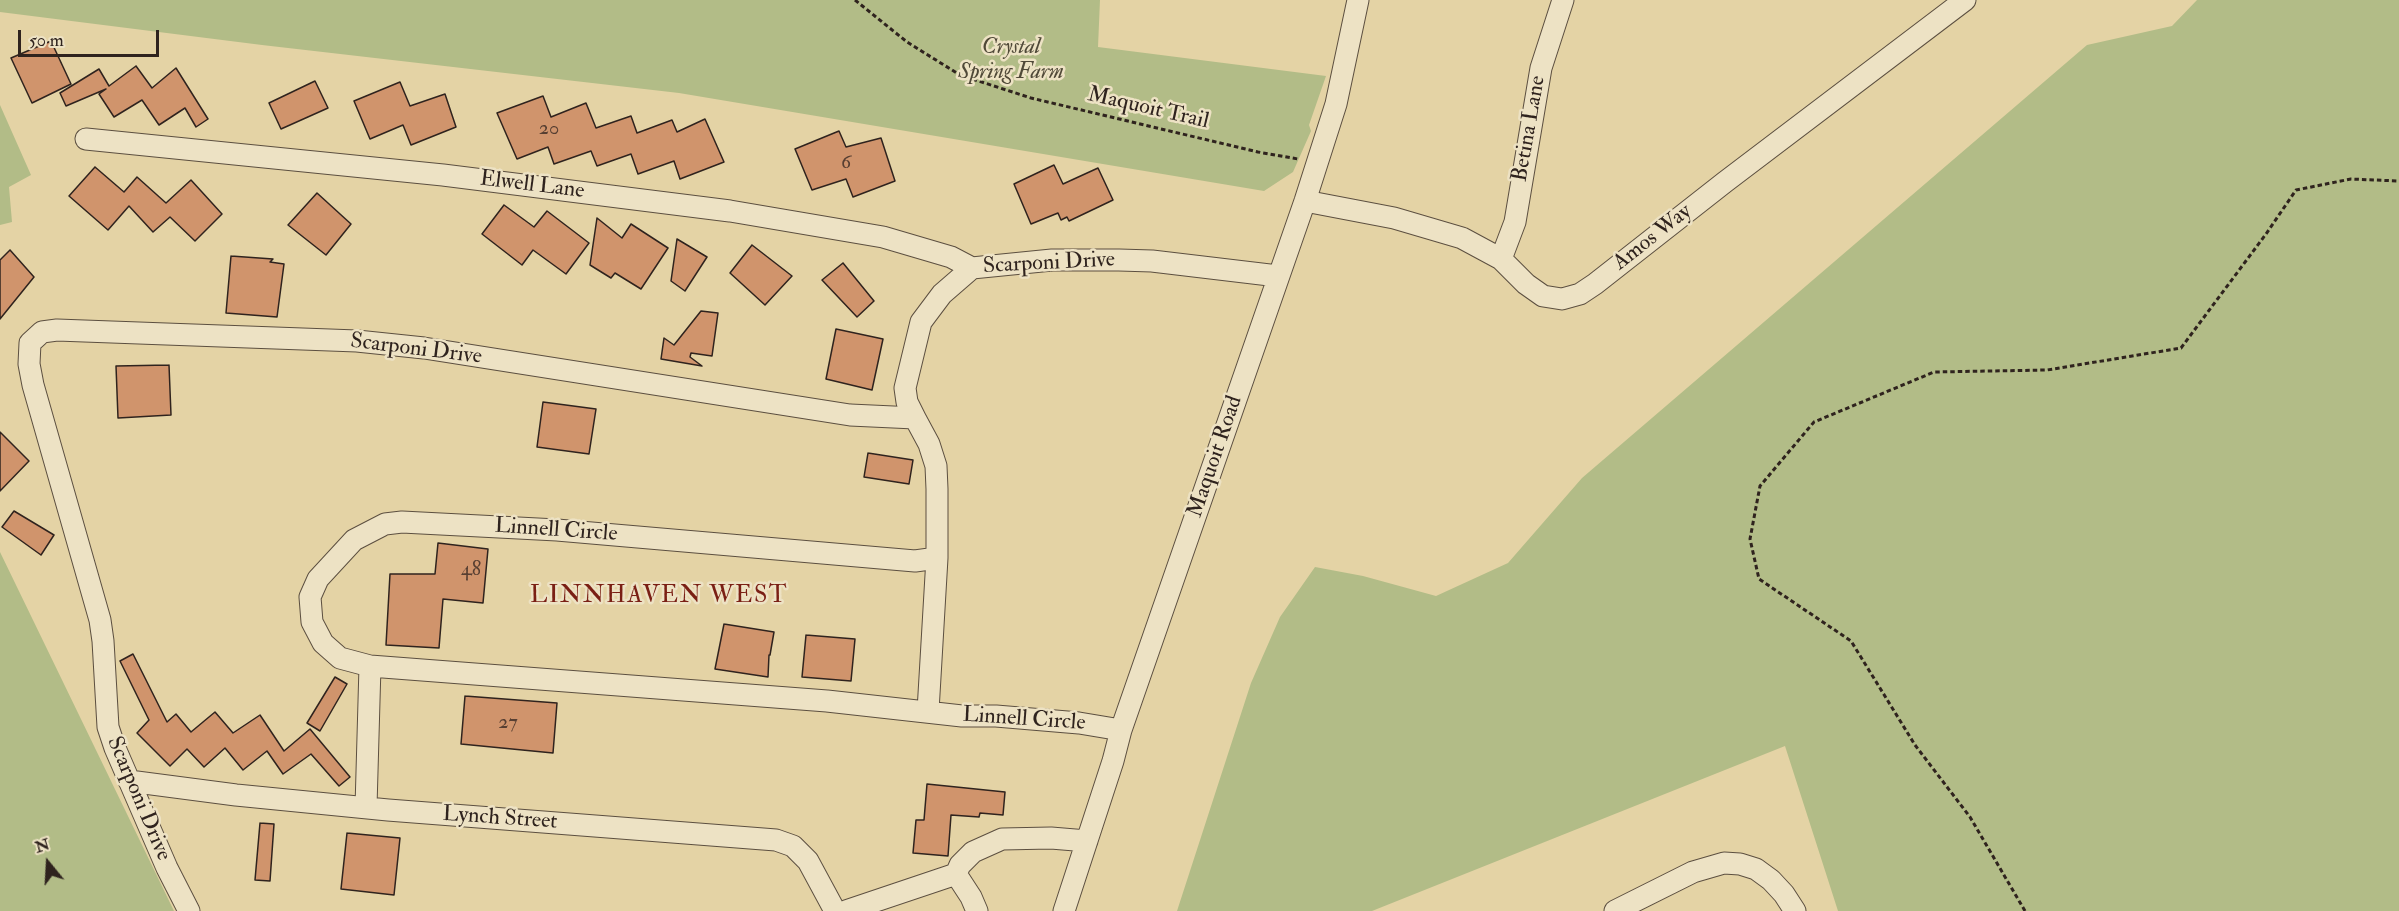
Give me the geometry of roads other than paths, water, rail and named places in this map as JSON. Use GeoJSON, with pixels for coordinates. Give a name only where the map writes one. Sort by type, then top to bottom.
{"type":"FeatureCollection","features":[{"type":"Feature","properties":{"kind":"street","name":"Maquoit Road"},"geometry":{"type":"LineString","coordinates":[[1064,911],[1121,730],[1318,162],[1346,64],[1358,0]]}},
{"type":"Feature","properties":{"kind":"street","name":"Betina Lane"},"geometry":{"type":"LineString","coordinates":[[1501,259],[1515,222],[1541,68],[1563,0]]}},
{"type":"Feature","properties":{"kind":"street","name":"Amos Way"},"geometry":{"type":"LineString","coordinates":[[1305,201],[1394,218],[1462,238],[1501,259],[1526,284],[1543,296],[1562,299],[1580,294],[1965,0]]}},
{"type":"Feature","properties":{"kind":"street","name":"Elwell Lane"},"geometry":{"type":"LineString","coordinates":[[86,138],[443,175],[730,211],[883,237],[951,256],[972,268]]}},
{"type":"Feature","properties":{"kind":"street","name":"Scarponi Drive"},"geometry":{"type":"LineString","coordinates":[[189,911],[167,868],[108,727],[103,641],[95,598],[33,386],[29,364],[30,343],[42,332],[57,330],[345,341],[424,348],[850,415],[915,418],[907,402],[905,388],[921,322],[942,294],[972,268],[1052,260],[1119,260],[1152,261],[1278,276]]}},
{"type":"Feature","properties":{"kind":"street"},"geometry":{"type":"LineString","coordinates":[[915,418],[929,444],[936,466],[937,558],[928,711]]}},
{"type":"Feature","properties":{"kind":"street","name":"Linnell Circle"},"geometry":{"type":"LineString","coordinates":[[937,558],[915,561],[557,530],[420,521],[385,524],[354,540],[318,579],[310,597],[312,622],[323,644],[340,658],[370,666],[826,701],[962,716],[996,716],[1079,723],[1121,730]]}},
{"type":"Feature","properties":{"kind":"street"},"geometry":{"type":"LineString","coordinates":[[366,807],[370,666]]}},
{"type":"Feature","properties":{"kind":"street","name":"Lynch Street"},"geometry":{"type":"LineString","coordinates":[[129,781],[236,795],[366,807],[776,840],[793,846],[808,861],[835,911]]}},
{"type":"Feature","properties":{"kind":"street"},"geometry":{"type":"LineString","coordinates":[[846,911],[956,873],[960,865],[973,852],[1002,839],[1051,838],[1087,841]]}},
{"type":"Feature","properties":{"kind":"street"},"geometry":{"type":"LineString","coordinates":[[1615,911],[1693,872],[1724,863],[1740,864],[1756,869],[1784,894],[1795,911]]}},
{"type":"Feature","properties":{"kind":"street"},"geometry":{"type":"LineString","coordinates":[[956,873],[977,911]]}},
{"type":"Feature","properties":{"kind":"district","name":"LINNHAVEN WEST"},"geometry":{"type":"Point","coordinates":[659,597]}},
{"type":"Feature","properties":{"kind":"park label","name":"Crystal Spring Farm"},"geometry":{"type":"Point","coordinates":[1011,60]}}]}
